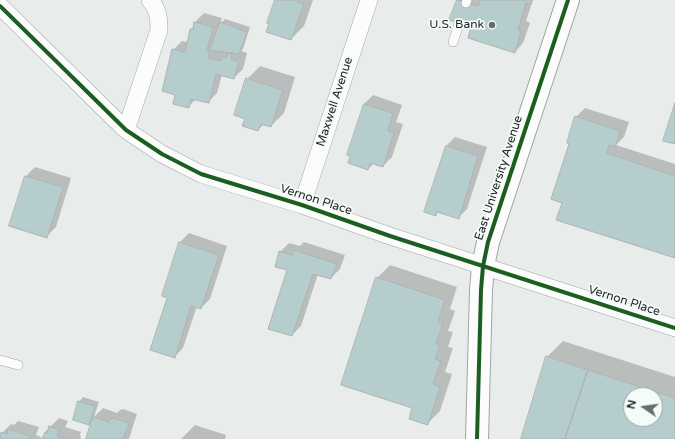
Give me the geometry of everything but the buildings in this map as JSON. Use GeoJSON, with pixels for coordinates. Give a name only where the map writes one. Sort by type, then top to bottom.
{"type":"FeatureCollection","features":[{"type":"Feature","properties":{"kind":"street"},"geometry":{"type":"LineString","coordinates":[[126,130],[159,30],[157,10],[150,0]]}},
{"type":"Feature","properties":{"kind":"street","name":"Maxwell Avenue"},"geometry":{"type":"LineString","coordinates":[[302,205],[369,0]]}},
{"type":"Feature","properties":{"kind":"street","name":"East University Avenue"},"geometry":{"type":"LineString","coordinates":[[477,439],[483,266],[488,242],[568,0]]}},
{"type":"Feature","properties":{"kind":"street","name":"Vernon Place"},"geometry":{"type":"LineString","coordinates":[[0,6],[126,130],[162,154],[201,174],[302,205],[483,266],[675,328]]}},
{"type":"Feature","properties":{"kind":"lane"},"geometry":{"type":"LineString","coordinates":[[453,42],[459,24]]}},
{"type":"Feature","properties":{"kind":"lane"},"geometry":{"type":"LineString","coordinates":[[0,360],[18,366]]}},
{"type":"Feature","properties":{"kind":"cycle path"},"geometry":{"type":"LineString","coordinates":[[477,439],[483,266],[488,242],[568,0]]}},
{"type":"Feature","properties":{"kind":"cycle path"},"geometry":{"type":"LineString","coordinates":[[0,6],[126,130],[162,154],[201,174],[302,205],[390,236],[675,328]]}},
{"type":"Feature","properties":{"kind":"place","name":"U.S. Bank"},"geometry":{"type":"Point","coordinates":[492,25]}}]}
